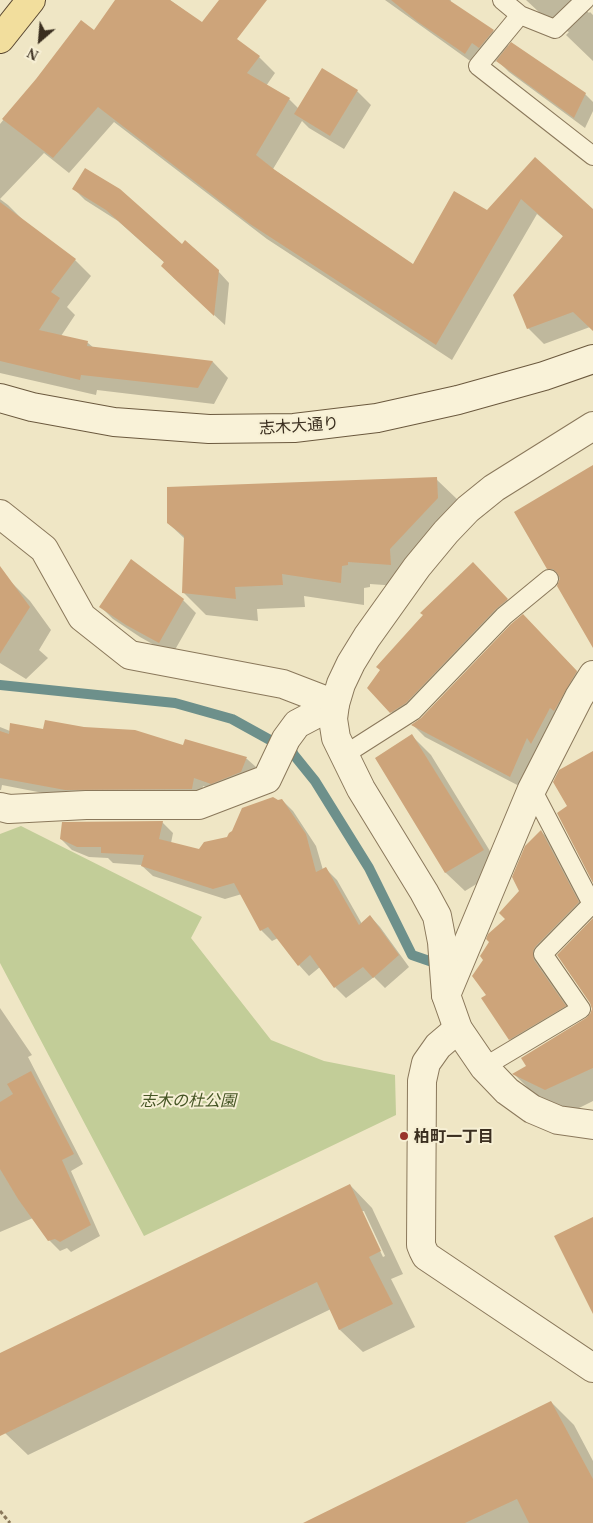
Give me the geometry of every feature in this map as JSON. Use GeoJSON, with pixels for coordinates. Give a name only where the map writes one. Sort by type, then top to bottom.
{"type":"FeatureCollection","features":[{"type":"Feature","properties":{"kind":"main road"},"geometry":{"type":"LineString","coordinates":[[0,39],[31,0]]}},
{"type":"Feature","properties":{"kind":"street","name":"志木大通り"},"geometry":{"type":"LineString","coordinates":[[0,398],[32,407],[114,422],[209,429],[294,428],[377,418],[458,400],[544,376],[593,359]]}},
{"type":"Feature","properties":{"kind":"street"},"geometry":{"type":"LineString","coordinates":[[593,426],[494,488],[468,509],[446,532],[417,567],[367,637],[351,663],[340,684],[333,719],[336,738],[361,789],[437,916],[442,942],[446,995],[458,1029],[484,1067],[507,1090],[532,1109],[558,1120],[593,1125]]}},
{"type":"Feature","properties":{"kind":"street"},"geometry":{"type":"LineString","coordinates":[[0,514],[44,549],[82,617],[130,655],[283,684],[335,704]]}},
{"type":"Feature","properties":{"kind":"street"},"geometry":{"type":"LineString","coordinates":[[446,995],[532,789],[588,696]]}},
{"type":"Feature","properties":{"kind":"street"},"geometry":{"type":"LineString","coordinates":[[3,810],[86,804],[199,805],[267,779],[286,739],[297,724],[335,704]]}},
{"type":"Feature","properties":{"kind":"street"},"geometry":{"type":"LineString","coordinates":[[458,1029],[438,1046],[426,1063],[422,1081],[422,1250],[426,1256],[593,1368]]}},
{"type":"Feature","properties":{"kind":"lane"},"geometry":{"type":"LineString","coordinates":[[502,0],[520,15],[555,29],[585,0]]}},
{"type":"Feature","properties":{"kind":"lane"},"geometry":{"type":"LineString","coordinates":[[520,15],[478,66],[593,156]]}},
{"type":"Feature","properties":{"kind":"lane"},"geometry":{"type":"LineString","coordinates":[[344,755],[413,711],[504,616],[548,579]]}},
{"type":"Feature","properties":{"kind":"lane"},"geometry":{"type":"LineString","coordinates":[[484,1067],[581,1009],[543,954],[592,904],[532,789]]}},
{"type":"Feature","properties":{"kind":"path"},"geometry":{"type":"LineString","coordinates":[[0,1511],[10,1523]]}},
{"type":"Feature","properties":{"kind":"green space","name":"志木の杜公園"},"geometry":{"type":"Polygon","coordinates":[[[21,826],[202,917],[191,938],[271,1040],[324,1061],[395,1075],[396,1115],[144,1236],[0,963],[0,834],[21,826]]]}},
{"type":"Feature","properties":{"kind":"building"},"geometry":{"type":"Polygon","coordinates":[[[115,0],[170,0],[202,22],[219,0],[267,0],[237,39],[260,56],[247,73],[290,98],[256,155],[413,264],[454,191],[487,210],[535,157],[593,209],[593,331],[573,312],[527,329],[513,295],[563,236],[521,199],[436,345],[250,224],[98,107],[53,158],[2,119],[36,79],[81,20],[94,30],[115,0]]]}},
{"type":"Feature","properties":{"kind":"building"},"geometry":{"type":"Polygon","coordinates":[[[391,0],[449,0],[494,30],[479,48],[472,43],[465,54],[418,22],[391,0]]]}},
{"type":"Feature","properties":{"kind":"building"},"geometry":{"type":"Polygon","coordinates":[[[511,42],[586,93],[574,118],[496,61],[511,42]]]}},
{"type":"Feature","properties":{"kind":"building"},"geometry":{"type":"Polygon","coordinates":[[[322,68],[358,90],[330,136],[294,114],[322,68]]]}},
{"type":"Feature","properties":{"kind":"building"},"geometry":{"type":"Polygon","coordinates":[[[85,168],[120,189],[182,244],[185,240],[219,270],[214,316],[161,266],[164,262],[106,210],[72,189],[85,168]]]}},
{"type":"Feature","properties":{"kind":"building"},"geometry":{"type":"Polygon","coordinates":[[[0,202],[76,259],[51,292],[60,298],[39,330],[88,341],[87,346],[213,361],[198,388],[81,375],[80,380],[0,361],[0,202]]]}},
{"type":"Feature","properties":{"kind":"building"},"geometry":{"type":"Polygon","coordinates":[[[593,465],[593,648],[557,586],[560,578],[553,569],[547,569],[514,512],[593,465]]]}},
{"type":"Feature","properties":{"kind":"building"},"geometry":{"type":"Polygon","coordinates":[[[437,477],[438,498],[390,549],[391,565],[348,562],[348,565],[342,566],[341,583],[282,574],[283,585],[235,587],[236,599],[182,593],[184,536],[167,523],[167,487],[437,477]]]}},
{"type":"Feature","properties":{"kind":"building"},"geometry":{"type":"Polygon","coordinates":[[[131,559],[184,599],[159,643],[126,625],[99,607],[131,559]]]}},
{"type":"Feature","properties":{"kind":"building"},"geometry":{"type":"Polygon","coordinates":[[[473,562],[508,599],[496,609],[406,703],[390,713],[367,688],[380,670],[376,667],[423,615],[420,613],[473,562]]]}},
{"type":"Feature","properties":{"kind":"building"},"geometry":{"type":"Polygon","coordinates":[[[0,566],[30,607],[0,654],[0,566]]]}},
{"type":"Feature","properties":{"kind":"building"},"geometry":{"type":"Polygon","coordinates":[[[523,614],[577,671],[554,711],[550,708],[531,744],[527,738],[510,777],[411,725],[421,718],[511,624],[523,614]]]}},
{"type":"Feature","properties":{"kind":"building"},"geometry":{"type":"Polygon","coordinates":[[[45,720],[84,727],[135,730],[183,745],[185,739],[247,757],[241,772],[211,784],[194,778],[192,789],[65,790],[0,778],[0,731],[9,734],[10,723],[43,729],[45,720]]]}},
{"type":"Feature","properties":{"kind":"building"},"geometry":{"type":"Polygon","coordinates":[[[412,734],[484,850],[445,873],[375,758],[412,734]]]}},
{"type":"Feature","properties":{"kind":"building"},"geometry":{"type":"Polygon","coordinates":[[[593,751],[593,883],[557,813],[567,806],[553,782],[559,770],[593,751]]]}},
{"type":"Feature","properties":{"kind":"building"},"geometry":{"type":"Polygon","coordinates":[[[273,797],[278,800],[282,799],[306,834],[316,872],[326,867],[359,925],[370,915],[399,955],[373,978],[363,967],[334,988],[310,955],[298,966],[268,927],[260,931],[234,883],[213,889],[141,866],[144,855],[101,853],[101,847],[77,847],[60,839],[62,822],[163,821],[159,839],[199,849],[204,842],[227,837],[232,831],[242,808],[273,797]]]}},
{"type":"Feature","properties":{"kind":"building"},"geometry":{"type":"Polygon","coordinates":[[[541,830],[579,902],[533,951],[534,960],[566,1006],[509,1040],[481,998],[486,995],[472,976],[483,960],[480,956],[489,942],[486,939],[488,934],[505,919],[499,913],[519,891],[512,877],[525,846],[541,830]]]}},
{"type":"Feature","properties":{"kind":"building"},"geometry":{"type":"Polygon","coordinates":[[[593,918],[593,1068],[545,1090],[512,1074],[526,1066],[521,1058],[590,1014],[592,1009],[590,1003],[557,955],[593,918]]]}},
{"type":"Feature","properties":{"kind":"building"},"geometry":{"type":"Polygon","coordinates":[[[31,1071],[74,1154],[62,1160],[91,1225],[60,1242],[55,1239],[48,1241],[18,1199],[0,1169],[0,1102],[13,1094],[7,1084],[31,1071]]]}},
{"type":"Feature","properties":{"kind":"building"},"geometry":{"type":"Polygon","coordinates":[[[350,1184],[381,1251],[369,1257],[393,1304],[339,1330],[317,1282],[0,1436],[0,1353],[350,1184]]]}},
{"type":"Feature","properties":{"kind":"building"},"geometry":{"type":"Polygon","coordinates":[[[593,1217],[593,1314],[554,1236],[593,1217]]]}},
{"type":"Feature","properties":{"kind":"building"},"geometry":{"type":"Polygon","coordinates":[[[551,1401],[593,1479],[593,1523],[529,1523],[517,1499],[465,1523],[303,1523],[551,1401]]]}},
{"type":"Feature","properties":{"kind":"waterway"},"geometry":{"type":"LineString","coordinates":[[0,685],[175,703],[232,719],[270,740]]}},
{"type":"Feature","properties":{"kind":"waterway"},"geometry":{"type":"LineString","coordinates":[[288,742],[294,755],[315,781],[369,868],[412,955],[441,965]]}},
{"type":"Feature","properties":{"kind":"place","name":"柏町一丁目"},"geometry":{"type":"Point","coordinates":[404,1136]}}]}
